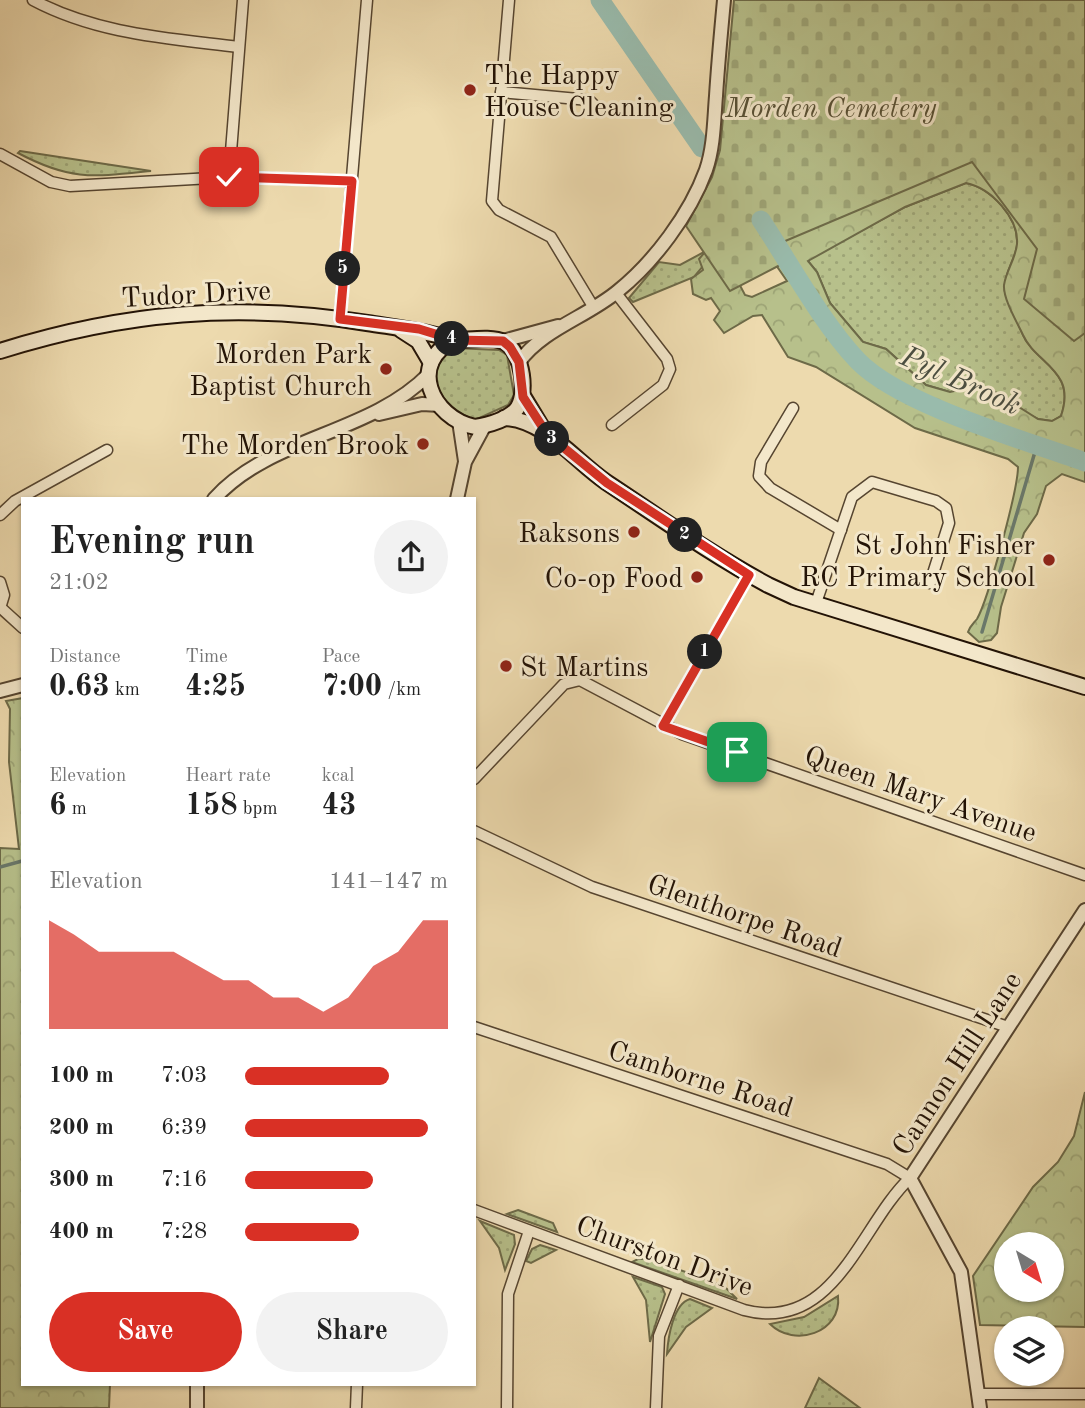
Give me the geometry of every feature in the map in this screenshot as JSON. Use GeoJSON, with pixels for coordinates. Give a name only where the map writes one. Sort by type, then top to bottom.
{"type":"FeatureCollection","features":[{"type":"Feature","properties":{"kind":"main road","name":"Tudor Drive"},"geometry":{"type":"LineString","coordinates":[[0,351],[76,330],[166,314],[256,311],[419,329],[455,340]]}},
{"type":"Feature","properties":{"kind":"main road"},"geometry":{"type":"LineString","coordinates":[[397,328],[418,341],[430,369],[432,396],[459,421],[475,427],[504,418],[514,411],[523,397]]}},
{"type":"Feature","properties":{"kind":"main road"},"geometry":{"type":"LineString","coordinates":[[430,369],[443,346],[455,340],[503,341],[519,362],[523,397],[547,434]]}},
{"type":"Feature","properties":{"kind":"main road"},"geometry":{"type":"LineString","coordinates":[[504,418],[515,418],[547,434],[607,483],[749,575],[816,603],[1085,687]]}},
{"type":"Feature","properties":{"kind":"street"},"geometry":{"type":"LineString","coordinates":[[33,0],[82,20],[141,36],[238,47]]}},
{"type":"Feature","properties":{"kind":"street"},"geometry":{"type":"LineString","coordinates":[[229,177],[243,0]]}},
{"type":"Feature","properties":{"kind":"street"},"geometry":{"type":"LineString","coordinates":[[340,319],[367,0]]}},
{"type":"Feature","properties":{"kind":"street"},"geometry":{"type":"LineString","coordinates":[[509,0],[492,201],[499,211],[551,237],[594,308]]}},
{"type":"Feature","properties":{"kind":"street"},"geometry":{"type":"LineString","coordinates":[[519,362],[528,350],[616,293],[644,267],[668,234],[706,169],[713,137],[724,0]]}},
{"type":"Feature","properties":{"kind":"street"},"geometry":{"type":"LineString","coordinates":[[501,92],[589,100],[596,107]]}},
{"type":"Feature","properties":{"kind":"street"},"geometry":{"type":"LineString","coordinates":[[0,154],[51,182],[70,186],[229,177],[352,181]]}},
{"type":"Feature","properties":{"kind":"street"},"geometry":{"type":"LineString","coordinates":[[612,425],[663,385],[670,369],[667,359],[616,293]]}},
{"type":"Feature","properties":{"kind":"street"},"geometry":{"type":"LineString","coordinates":[[503,341],[562,326]]}},
{"type":"Feature","properties":{"kind":"street"},"geometry":{"type":"LineString","coordinates":[[216,497],[240,475],[261,463],[370,416],[407,393],[430,369]]}},
{"type":"Feature","properties":{"kind":"street"},"geometry":{"type":"LineString","coordinates":[[370,416],[422,404],[440,405]]}},
{"type":"Feature","properties":{"kind":"street"},"geometry":{"type":"LineString","coordinates":[[793,408],[761,462],[760,476],[770,488],[841,530]]}},
{"type":"Feature","properties":{"kind":"street"},"geometry":{"type":"LineString","coordinates":[[459,421],[465,462]]}},
{"type":"Feature","properties":{"kind":"street"},"geometry":{"type":"LineString","coordinates":[[457,497],[465,462],[485,425]]}},
{"type":"Feature","properties":{"kind":"street"},"geometry":{"type":"LineString","coordinates":[[22,497],[107,450]]}},
{"type":"Feature","properties":{"kind":"street"},"geometry":{"type":"LineString","coordinates":[[816,603],[852,497],[873,482],[942,503],[949,514],[949,523],[930,583]]}},
{"type":"Feature","properties":{"kind":"street"},"geometry":{"type":"LineString","coordinates":[[0,515],[21,498]]}},
{"type":"Feature","properties":{"kind":"street"},"geometry":{"type":"LineString","coordinates":[[663,726],[749,575]]}},
{"type":"Feature","properties":{"kind":"street"},"geometry":{"type":"LineString","coordinates":[[0,582],[5,596],[1,608],[21,626]]}},
{"type":"Feature","properties":{"kind":"street","name":"Queen Mary Avenue"},"geometry":{"type":"LineString","coordinates":[[476,777],[564,684],[580,680],[663,726],[1085,875]]}},
{"type":"Feature","properties":{"kind":"street"},"geometry":{"type":"LineString","coordinates":[[0,691],[21,686]]}},
{"type":"Feature","properties":{"kind":"street","name":"Glenthorpe Road"},"geometry":{"type":"LineString","coordinates":[[476,832],[592,887],[1008,1027]]}},
{"type":"Feature","properties":{"kind":"street","name":"Cannon Hill Lane"},"geometry":{"type":"LineString","coordinates":[[980,1408],[961,1272],[910,1178],[1085,910]]}},
{"type":"Feature","properties":{"kind":"street","name":"Camborne Road"},"geometry":{"type":"LineString","coordinates":[[476,1028],[887,1164],[910,1178]]}},
{"type":"Feature","properties":{"kind":"street","name":"Churston Drive"},"geometry":{"type":"LineString","coordinates":[[476,1211],[754,1313],[779,1312],[805,1303],[829,1287],[910,1178]]}},
{"type":"Feature","properties":{"kind":"street"},"geometry":{"type":"LineString","coordinates":[[507,1408],[508,1294],[529,1231]]}},
{"type":"Feature","properties":{"kind":"street"},"geometry":{"type":"LineString","coordinates":[[656,1408],[659,1336],[679,1285]]}},
{"type":"Feature","properties":{"kind":"street"},"geometry":{"type":"LineString","coordinates":[[197,1386],[197,1408]]}},
{"type":"Feature","properties":{"kind":"street"},"geometry":{"type":"LineString","coordinates":[[356,1408],[357,1386]]}},
{"type":"Feature","properties":{"kind":"street"},"geometry":{"type":"LineString","coordinates":[[979,1394],[1085,1394]]}},
{"type":"Feature","properties":{"kind":"green space","name":"Morden Cemetery"},"geometry":{"type":"Polygon","coordinates":[[[734,0],[1085,0],[1085,333],[1074,341],[1024,299],[1037,249],[972,162],[771,247],[782,264],[730,291],[686,226],[712,177],[720,150],[734,0]]]}},
{"type":"Feature","properties":{"kind":"green space"},"geometry":{"type":"Polygon","coordinates":[[[20,151],[151,171],[113,175],[68,173],[37,162],[18,153],[20,151]]]}},
{"type":"Feature","properties":{"kind":"green space"},"geometry":{"type":"Polygon","coordinates":[[[972,158],[1085,277],[1085,482],[1062,474],[1046,486],[1037,514],[1024,533],[1001,607],[997,633],[991,640],[979,642],[968,632],[982,608],[995,568],[1018,467],[1008,459],[915,428],[816,367],[788,357],[762,315],[753,316],[724,333],[714,320],[720,311],[711,298],[706,300],[693,294],[691,279],[703,270],[699,259],[705,252],[735,276],[745,295],[752,297],[787,281],[749,226],[972,158]],[[966,183],[905,207],[808,261],[817,272],[830,303],[863,342],[886,349],[926,385],[950,392],[973,387],[992,390],[1038,419],[1052,421],[1061,416],[1064,388],[1053,369],[1029,345],[1004,291],[1017,244],[1013,224],[994,198],[966,183]]]}},
{"type":"Feature","properties":{"kind":"green space"},"geometry":{"type":"Polygon","coordinates":[[[966,183],[994,198],[1013,224],[1017,244],[1005,280],[1005,289],[1023,335],[1029,345],[1053,369],[1064,388],[1061,416],[1052,421],[1038,419],[972,387],[950,392],[926,385],[886,349],[863,342],[830,303],[817,272],[807,260],[905,207],[966,183]]]}},
{"type":"Feature","properties":{"kind":"green space"},"geometry":{"type":"Polygon","coordinates":[[[704,252],[704,265],[694,277],[633,302],[629,298],[659,262],[680,265],[704,252]]]}},
{"type":"Feature","properties":{"kind":"green space"},"geometry":{"type":"Polygon","coordinates":[[[453,348],[499,350],[507,355],[514,395],[508,405],[475,420],[463,415],[444,399],[438,389],[437,369],[453,348]]]}},
{"type":"Feature","properties":{"kind":"green space"},"geometry":{"type":"Polygon","coordinates":[[[21,698],[21,1386],[110,1386],[109,1408],[0,1408],[0,848],[19,849],[9,762],[10,709],[6,701],[21,698]]]}},
{"type":"Feature","properties":{"kind":"green space"},"geometry":{"type":"Polygon","coordinates":[[[1085,1092],[1085,1327],[1064,1327],[1064,1316],[994,1316],[994,1325],[980,1325],[973,1276],[994,1245],[994,1302],[1064,1302],[1064,1232],[1003,1232],[1033,1187],[1058,1162],[1074,1136],[1085,1092]]]}},
{"type":"Feature","properties":{"kind":"green space"},"geometry":{"type":"Polygon","coordinates":[[[518,1210],[553,1223],[557,1232],[507,1214],[518,1210]]]}},
{"type":"Feature","properties":{"kind":"green space"},"geometry":{"type":"Polygon","coordinates":[[[480,1221],[514,1235],[515,1244],[505,1270],[499,1248],[480,1221]]]}},
{"type":"Feature","properties":{"kind":"green space"},"geometry":{"type":"Polygon","coordinates":[[[540,1245],[556,1250],[531,1263],[526,1261],[532,1249],[540,1245]]]}},
{"type":"Feature","properties":{"kind":"green space"},"geometry":{"type":"Polygon","coordinates":[[[650,1259],[724,1286],[737,1299],[632,1262],[650,1259]]]}},
{"type":"Feature","properties":{"kind":"green space"},"geometry":{"type":"Polygon","coordinates":[[[633,1277],[662,1287],[665,1294],[650,1342],[646,1300],[633,1277]]]}},
{"type":"Feature","properties":{"kind":"green space"},"geometry":{"type":"Polygon","coordinates":[[[838,1296],[837,1309],[832,1319],[814,1333],[791,1335],[770,1324],[804,1317],[838,1296]]]}},
{"type":"Feature","properties":{"kind":"green space"},"geometry":{"type":"Polygon","coordinates":[[[690,1299],[712,1308],[686,1327],[667,1354],[670,1331],[676,1314],[679,1307],[690,1299]]]}},
{"type":"Feature","properties":{"kind":"green space"},"geometry":{"type":"Polygon","coordinates":[[[819,1378],[860,1408],[805,1408],[819,1378]]]}},
{"type":"Feature","properties":{"kind":"waterway","name":"Pyl Brook"},"geometry":{"type":"LineString","coordinates":[[600,0],[702,148]]}},
{"type":"Feature","properties":{"kind":"waterway","name":"Pyl Brook"},"geometry":{"type":"LineString","coordinates":[[761,220],[832,329],[858,361],[878,377],[903,392],[965,420],[1085,462]]}},
{"type":"Feature","properties":{"kind":"waterway"},"geometry":{"type":"LineString","coordinates":[[982,632],[1037,445]]}},
{"type":"Feature","properties":{"kind":"waterway"},"geometry":{"type":"LineString","coordinates":[[0,867],[21,861]]}},
{"type":"Feature","properties":{"kind":"place","name":"The Happy House Cleaning"},"geometry":{"type":"Point","coordinates":[470,90]}},
{"type":"Feature","properties":{"kind":"place","name":"Morden Park Baptist Church"},"geometry":{"type":"Point","coordinates":[386,369]}},
{"type":"Feature","properties":{"kind":"place","name":"The Morden Brook"},"geometry":{"type":"Point","coordinates":[423,444]}},
{"type":"Feature","properties":{"kind":"place","name":"Raksons"},"geometry":{"type":"Point","coordinates":[634,532]}},
{"type":"Feature","properties":{"kind":"place","name":"St John Fisher RC Primary School"},"geometry":{"type":"Point","coordinates":[1049,560]}},
{"type":"Feature","properties":{"kind":"place","name":"Co-op Food"},"geometry":{"type":"Point","coordinates":[697,577]}},
{"type":"Feature","properties":{"kind":"place","name":"St Martins"},"geometry":{"type":"Point","coordinates":[506,666]}},
{"type":"Feature","properties":{"kind":"route"},"geometry":{"type":"LineString","coordinates":[[229,177],[352,181],[340,319],[419,329],[455,340],[503,341],[519,362],[523,397],[547,434],[607,483],[749,575],[663,726],[737,752]]}}]}
